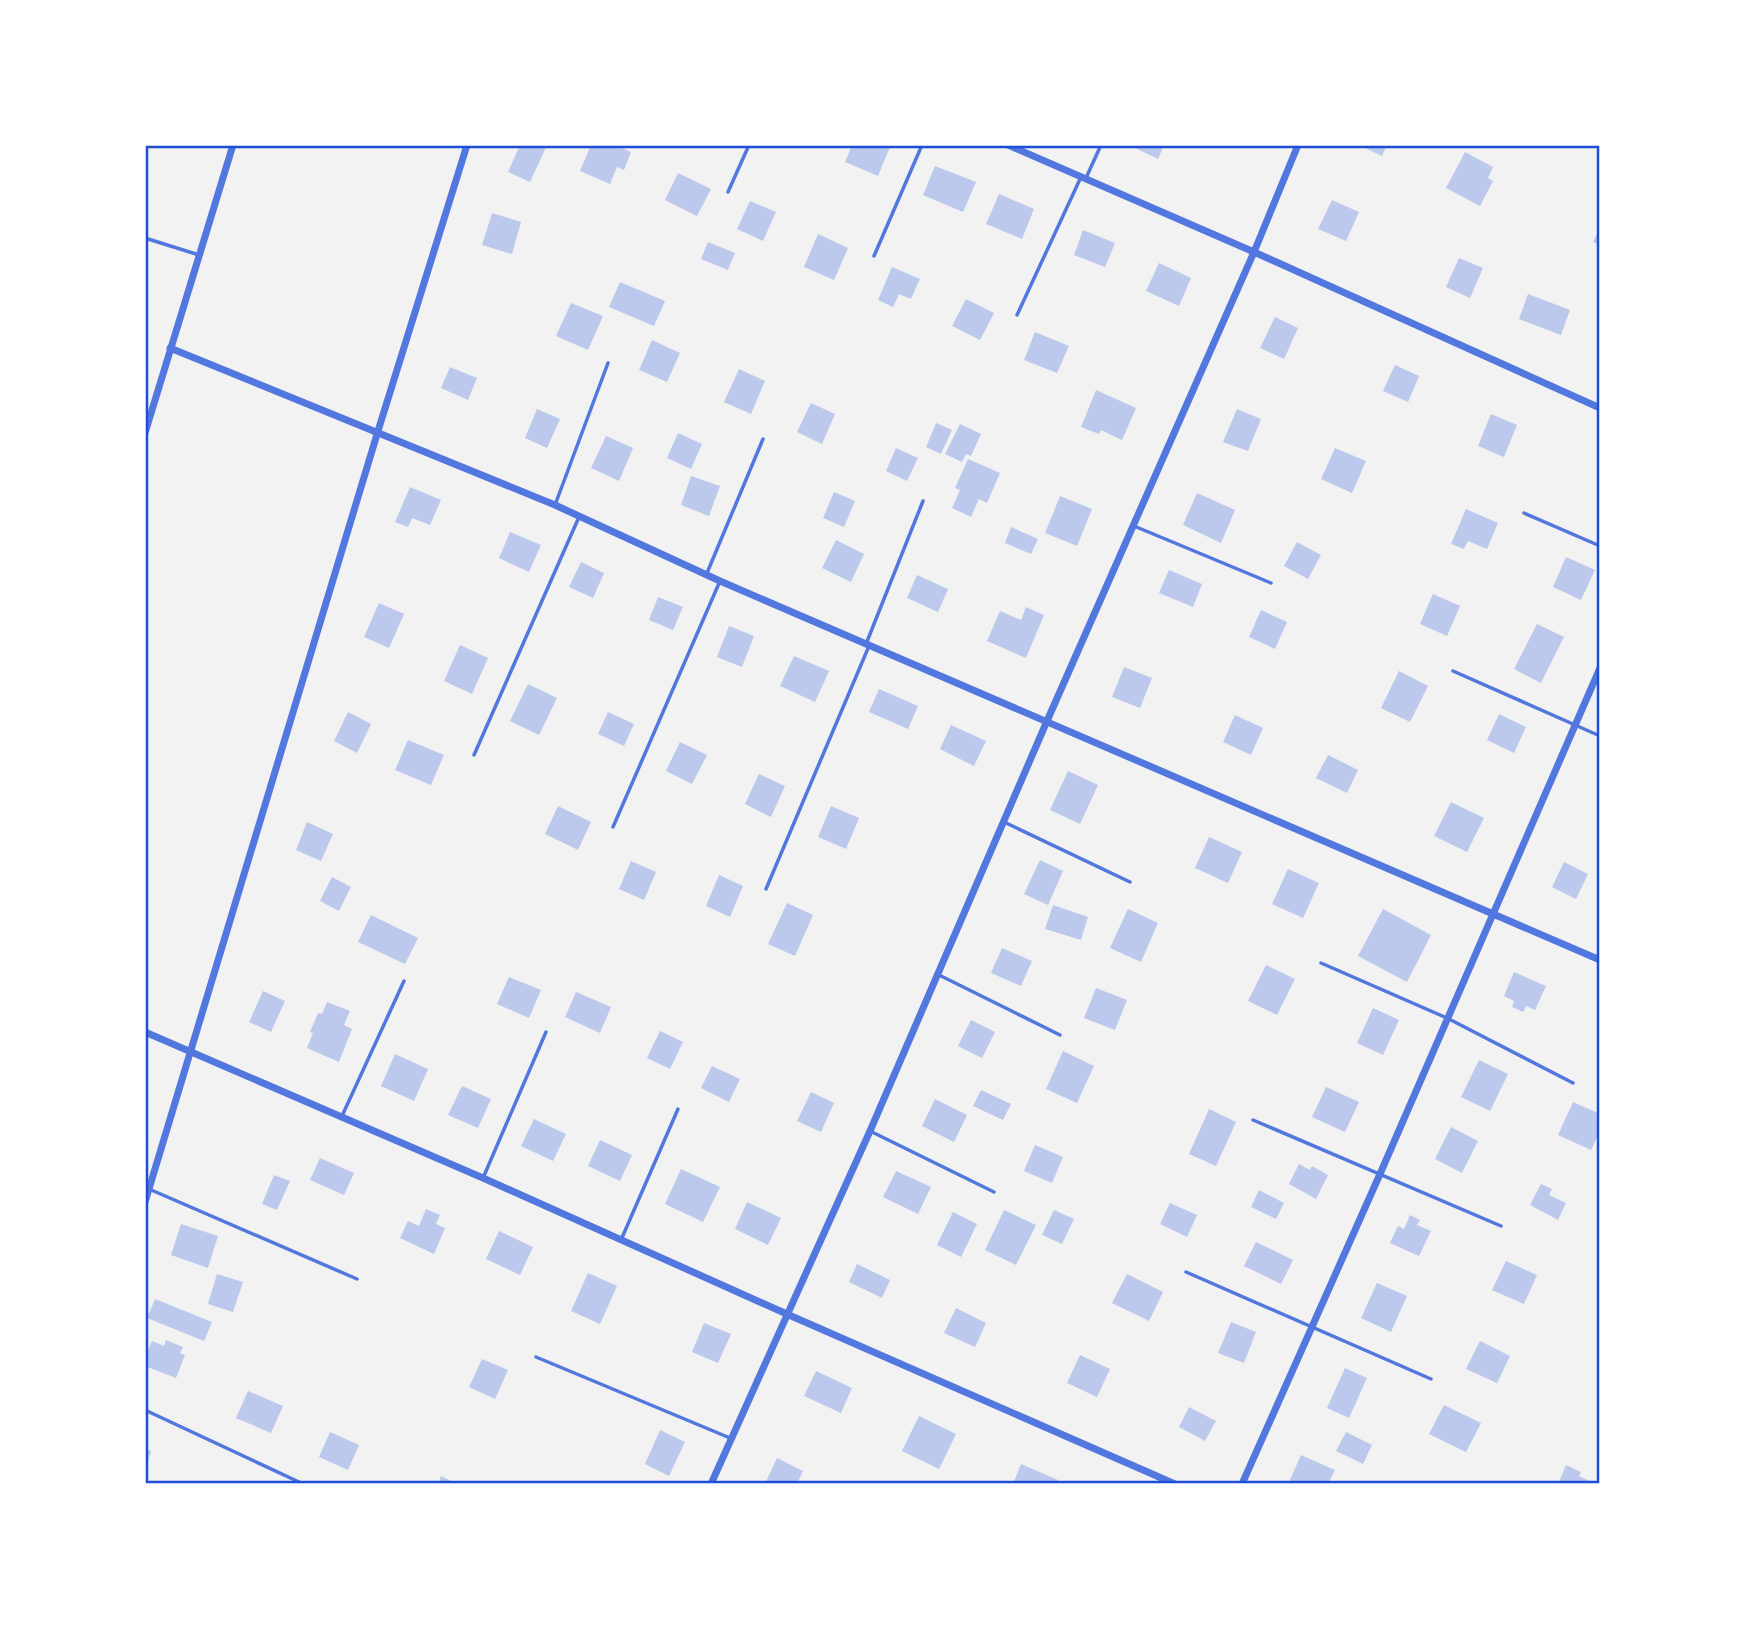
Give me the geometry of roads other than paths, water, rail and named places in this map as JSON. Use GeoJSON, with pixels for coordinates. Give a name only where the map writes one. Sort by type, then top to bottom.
{"type":"FeatureCollection","features":[{"type":"Feature","properties":{"kind":"street"},"geometry":{"type":"LineString","coordinates":[[145,433],[233,145]]}},
{"type":"Feature","properties":{"kind":"street"},"geometry":{"type":"LineString","coordinates":[[145,1202],[467,145]]}},
{"type":"Feature","properties":{"kind":"street"},"geometry":{"type":"LineString","coordinates":[[1008,145],[1600,408]]}},
{"type":"Feature","properties":{"kind":"street"},"geometry":{"type":"LineString","coordinates":[[711,1484],[870,1131],[1254,252],[1298,145]]}},
{"type":"Feature","properties":{"kind":"street"},"geometry":{"type":"LineString","coordinates":[[170,348],[555,505],[706,575],[1600,960]]}},
{"type":"Feature","properties":{"kind":"street"},"geometry":{"type":"LineString","coordinates":[[1242,1484],[1600,668]]}},
{"type":"Feature","properties":{"kind":"street"},"geometry":{"type":"LineString","coordinates":[[145,1032],[342,1116],[1175,1484]]}},
{"type":"Feature","properties":{"kind":"lane"},"geometry":{"type":"LineString","coordinates":[[728,192],[749,145]]}},
{"type":"Feature","properties":{"kind":"lane"},"geometry":{"type":"LineString","coordinates":[[874,256],[922,145]]}},
{"type":"Feature","properties":{"kind":"lane"},"geometry":{"type":"LineString","coordinates":[[1017,315],[1101,145]]}},
{"type":"Feature","properties":{"kind":"lane"},"geometry":{"type":"LineString","coordinates":[[145,238],[199,255]]}},
{"type":"Feature","properties":{"kind":"lane"},"geometry":{"type":"LineString","coordinates":[[555,505],[608,363]]}},
{"type":"Feature","properties":{"kind":"lane"},"geometry":{"type":"LineString","coordinates":[[706,575],[764,439]]}},
{"type":"Feature","properties":{"kind":"lane"},"geometry":{"type":"LineString","coordinates":[[766,889],[867,644],[922,501]]}},
{"type":"Feature","properties":{"kind":"lane"},"geometry":{"type":"LineString","coordinates":[[1524,513],[1600,546]]}},
{"type":"Feature","properties":{"kind":"lane"},"geometry":{"type":"LineString","coordinates":[[474,755],[580,516]]}},
{"type":"Feature","properties":{"kind":"lane"},"geometry":{"type":"LineString","coordinates":[[1133,525],[1271,583]]}},
{"type":"Feature","properties":{"kind":"lane"},"geometry":{"type":"LineString","coordinates":[[613,827],[720,581]]}},
{"type":"Feature","properties":{"kind":"lane"},"geometry":{"type":"LineString","coordinates":[[1453,671],[1600,736]]}},
{"type":"Feature","properties":{"kind":"lane"},"geometry":{"type":"LineString","coordinates":[[1004,822],[1130,882]]}},
{"type":"Feature","properties":{"kind":"lane"},"geometry":{"type":"LineString","coordinates":[[1321,963],[1447,1018],[1573,1083]]}},
{"type":"Feature","properties":{"kind":"lane"},"geometry":{"type":"LineString","coordinates":[[937,974],[1060,1035]]}},
{"type":"Feature","properties":{"kind":"lane"},"geometry":{"type":"LineString","coordinates":[[342,1116],[404,981]]}},
{"type":"Feature","properties":{"kind":"lane"},"geometry":{"type":"LineString","coordinates":[[483,1178],[546,1032]]}},
{"type":"Feature","properties":{"kind":"lane"},"geometry":{"type":"LineString","coordinates":[[621,1240],[678,1109]]}},
{"type":"Feature","properties":{"kind":"lane"},"geometry":{"type":"LineString","coordinates":[[1253,1120],[1502,1226]]}},
{"type":"Feature","properties":{"kind":"lane"},"geometry":{"type":"LineString","coordinates":[[870,1131],[993,1192]]}},
{"type":"Feature","properties":{"kind":"lane"},"geometry":{"type":"LineString","coordinates":[[149,1189],[357,1279]]}},
{"type":"Feature","properties":{"kind":"lane"},"geometry":{"type":"LineString","coordinates":[[1186,1272],[1431,1379]]}},
{"type":"Feature","properties":{"kind":"lane"},"geometry":{"type":"LineString","coordinates":[[536,1357],[732,1439]]}},
{"type":"Feature","properties":{"kind":"lane"},"geometry":{"type":"LineString","coordinates":[[145,1410],[299,1482]]}}]}
